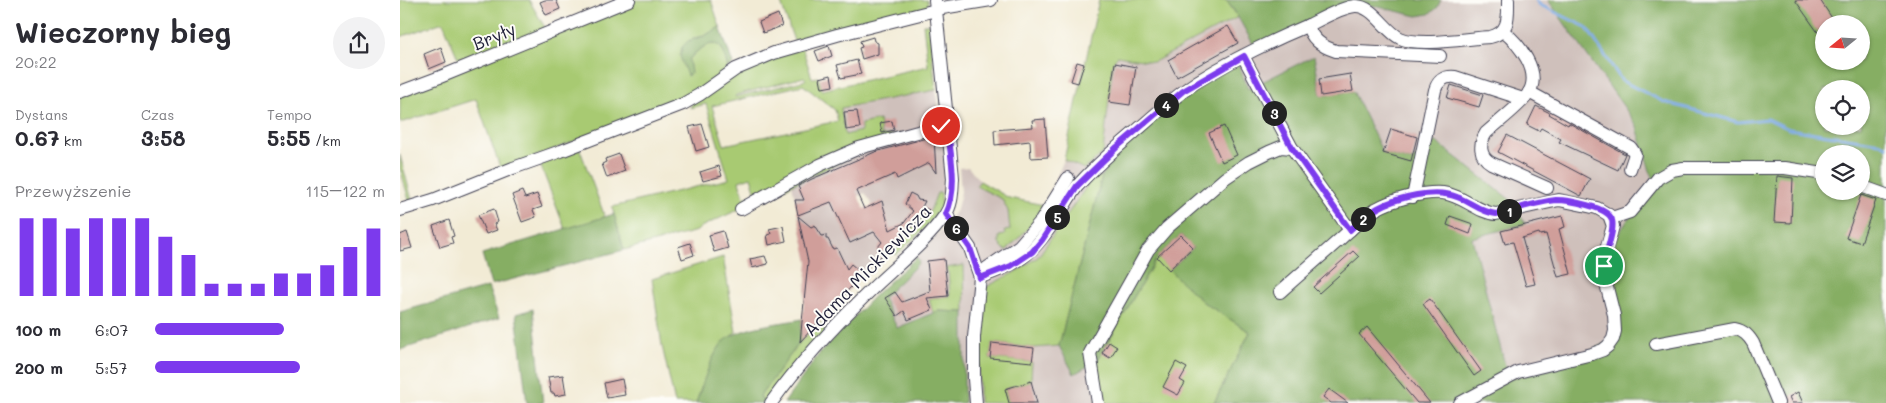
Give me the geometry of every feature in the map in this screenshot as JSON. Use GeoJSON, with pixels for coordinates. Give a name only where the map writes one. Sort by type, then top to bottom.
{"type":"FeatureCollection","features":[{"type":"Feature","properties":{"kind":"street","name":"Bryły"},"geometry":{"type":"LineString","coordinates":[[400,92],[440,78],[629,0]]}},
{"type":"Feature","properties":{"kind":"street"},"geometry":{"type":"LineString","coordinates":[[400,210],[433,200],[683,104],[699,96],[736,69],[764,56],[935,6],[991,0]]}},
{"type":"Feature","properties":{"kind":"street"},"geometry":{"type":"LineString","coordinates":[[980,278],[1011,266],[1032,252],[1042,240],[1077,186],[1117,147],[1183,91],[1272,41],[1356,3],[1373,14],[1399,38],[1414,42],[1490,37],[1503,31],[1507,25],[1508,0]]}},
{"type":"Feature","properties":{"kind":"street","name":"Adama Mickiewicza"},"geometry":{"type":"LineString","coordinates":[[771,403],[793,374],[838,322],[946,214],[952,199],[953,178],[935,6]]}},
{"type":"Feature","properties":{"kind":"street"},"geometry":{"type":"LineString","coordinates":[[1308,25],[1313,38],[1336,51],[1440,56]]}},
{"type":"Feature","properties":{"kind":"street"},"geometry":{"type":"LineString","coordinates":[[1503,31],[1513,40],[1527,61],[1532,78],[1526,96],[1486,133],[1482,139],[1481,151],[1490,163],[1547,188]]}},
{"type":"Feature","properties":{"kind":"street"},"geometry":{"type":"LineString","coordinates":[[1244,56],[1292,148],[1350,230]]}},
{"type":"Feature","properties":{"kind":"street"},"geometry":{"type":"LineString","coordinates":[[1413,196],[1435,90],[1439,81],[1449,76],[1526,96],[1631,148],[1635,154],[1630,169]]}},
{"type":"Feature","properties":{"kind":"street"},"geometry":{"type":"LineString","coordinates":[[741,209],[820,165],[859,148],[947,124]]}},
{"type":"Feature","properties":{"kind":"street"},"geometry":{"type":"LineString","coordinates":[[1098,403],[1090,353],[1148,250],[1168,228],[1225,178],[1268,152],[1281,147],[1292,148]]}},
{"type":"Feature","properties":{"kind":"street"},"geometry":{"type":"LineString","coordinates":[[1612,218],[1630,212],[1658,178],[1672,170],[1683,168],[1785,168],[1815,173]]}},
{"type":"Feature","properties":{"kind":"street"},"geometry":{"type":"LineString","coordinates":[[980,278],[987,268],[1019,246],[1040,221],[1068,178]]}},
{"type":"Feature","properties":{"kind":"street"},"geometry":{"type":"LineString","coordinates":[[1870,189],[1886,195]]}},
{"type":"Feature","properties":{"kind":"street"},"geometry":{"type":"LineString","coordinates":[[1280,292],[1350,230],[1377,209],[1413,196],[1440,192],[1449,194],[1490,214],[1553,201],[1564,201],[1604,211],[1612,218],[1613,226],[1605,253],[1604,266],[1615,330],[1613,339],[1608,346],[1592,354],[1518,372],[1460,403]]}},
{"type":"Feature","properties":{"kind":"street"},"geometry":{"type":"LineString","coordinates":[[946,214],[970,248],[980,278],[974,337],[976,403]]}},
{"type":"Feature","properties":{"kind":"street"},"geometry":{"type":"LineString","coordinates":[[1656,344],[1735,330],[1741,331],[1748,335],[1753,343],[1778,403]]}},
{"type":"Feature","properties":{"kind":"shaded area"},"geometry":{"type":"Polygon","coordinates":[[[1441,0],[1548,0],[1636,124],[1653,181],[1619,336],[1610,350],[1514,379],[1505,365],[1472,238],[1524,224],[1512,201],[1411,161],[1383,153],[1353,91],[1321,96],[1314,56],[1248,90],[1238,64],[1118,151],[1102,176],[1059,345],[1181,235],[1193,247],[1169,270],[1214,403],[964,403],[964,312],[897,328],[883,298],[915,267],[919,262],[917,257],[945,226],[957,209],[961,192],[959,168],[968,167],[980,181],[1009,198],[1044,205],[1064,160],[1084,169],[1113,62],[1118,56],[1154,62],[1238,17],[1256,49],[1358,2],[1417,16],[1429,14],[1437,8],[1441,0]]]}},
{"type":"Feature","properties":{"kind":"shaded area"},"geometry":{"type":"Polygon","coordinates":[[[936,90],[949,186],[948,194],[937,193],[930,211],[924,219],[869,269],[800,342],[808,262],[792,185],[846,150],[841,108],[936,90]],[[865,193],[840,204],[878,224],[871,202],[865,193]]]}},
{"type":"Feature","properties":{"kind":"green space"},"geometry":{"type":"Polygon","coordinates":[[[400,0],[529,0],[547,31],[461,66],[443,22],[400,37],[400,0]]]}},
{"type":"Feature","properties":{"kind":"green space"},"geometry":{"type":"Polygon","coordinates":[[[635,0],[711,0],[720,27],[704,36],[694,38],[689,60],[704,47],[714,44],[722,49],[728,68],[700,92],[501,170],[476,99],[400,123],[400,94],[635,0]]]}},
{"type":"Feature","properties":{"kind":"green space"},"geometry":{"type":"Polygon","coordinates":[[[780,0],[927,0],[928,7],[794,41],[780,0]]]}},
{"type":"Feature","properties":{"kind":"green space"},"geometry":{"type":"Polygon","coordinates":[[[1099,0],[1226,0],[1238,17],[1154,62],[1117,56],[1113,62],[1103,153],[1084,169],[1064,160],[1099,0]]]}},
{"type":"Feature","properties":{"kind":"green space"},"geometry":{"type":"Polygon","coordinates":[[[1226,0],[1441,0],[1437,8],[1429,14],[1417,16],[1358,2],[1256,49],[1226,0]]]}},
{"type":"Feature","properties":{"kind":"green space"},"geometry":{"type":"Polygon","coordinates":[[[1548,0],[1886,0],[1886,403],[1214,403],[1250,332],[1203,302],[1169,270],[1193,248],[1181,235],[1157,257],[1097,361],[1074,374],[1059,346],[1102,176],[1118,151],[1200,86],[1238,63],[1248,89],[1314,56],[1321,96],[1353,91],[1383,153],[1411,161],[1435,141],[1512,201],[1525,224],[1472,238],[1505,365],[1514,378],[1561,366],[1619,336],[1614,241],[1653,181],[1636,124],[1548,0]]]}},
{"type":"Feature","properties":{"kind":"green space"},"geometry":{"type":"Polygon","coordinates":[[[923,24],[929,24],[936,90],[841,108],[845,135],[861,131],[861,124],[879,120],[881,136],[935,131],[936,135],[871,149],[701,227],[697,231],[624,250],[612,207],[729,179],[706,104],[690,108],[693,102],[734,74],[802,47],[812,78],[818,77],[822,90],[928,66],[923,24]],[[804,77],[736,95],[735,97],[803,81],[806,79],[804,77]],[[803,85],[712,106],[724,145],[838,121],[835,110],[803,85]],[[751,177],[739,181],[744,198],[756,194],[751,177]]]}},
{"type":"Feature","properties":{"kind":"green space"},"geometry":{"type":"Polygon","coordinates":[[[720,27],[733,64],[728,68],[722,49],[718,45],[709,45],[695,53],[689,60],[691,73],[687,76],[680,56],[682,47],[688,41],[704,36],[720,27]]]}},
{"type":"Feature","properties":{"kind":"green space"},"geometry":{"type":"Polygon","coordinates":[[[579,147],[605,217],[565,229],[540,164],[579,147]]]}},
{"type":"Feature","properties":{"kind":"green space"},"geometry":{"type":"Polygon","coordinates":[[[400,155],[413,204],[410,204],[400,168],[400,155]]]}},
{"type":"Feature","properties":{"kind":"green space"},"geometry":{"type":"Polygon","coordinates":[[[1102,176],[1059,346],[1034,348],[992,343],[990,358],[1032,362],[1031,381],[1005,389],[1009,403],[979,403],[979,327],[984,290],[1038,257],[1093,177],[1102,176]]]}},
{"type":"Feature","properties":{"kind":"green space"},"geometry":{"type":"Polygon","coordinates":[[[980,181],[1009,198],[1044,205],[1033,223],[1006,251],[999,244],[999,236],[1005,235],[1004,231],[1010,230],[1008,211],[1002,199],[976,186],[980,181]]]}},
{"type":"Feature","properties":{"kind":"green space"},"geometry":{"type":"Polygon","coordinates":[[[937,193],[941,193],[939,211],[922,232],[896,255],[890,249],[930,211],[937,193]]]}},
{"type":"Feature","properties":{"kind":"green space"},"geometry":{"type":"Polygon","coordinates":[[[614,214],[624,250],[491,285],[482,254],[614,214]]]}},
{"type":"Feature","properties":{"kind":"green space"},"geometry":{"type":"Polygon","coordinates":[[[723,257],[736,332],[721,345],[710,365],[696,403],[675,403],[662,346],[652,279],[723,257]]]}},
{"type":"Feature","properties":{"kind":"green space"},"geometry":{"type":"Polygon","coordinates":[[[917,257],[919,262],[915,267],[883,298],[897,328],[938,311],[964,312],[964,403],[784,403],[819,354],[877,293],[917,257]]]}},
{"type":"Feature","properties":{"kind":"green space"},"geometry":{"type":"Polygon","coordinates":[[[1157,257],[1203,302],[1250,332],[1214,403],[1100,403],[1097,361],[1157,257]]]}},
{"type":"Feature","properties":{"kind":"green space"},"geometry":{"type":"Polygon","coordinates":[[[964,265],[965,312],[938,311],[933,313],[929,299],[950,296],[948,271],[946,268],[964,265]]]}},
{"type":"Feature","properties":{"kind":"green space"},"geometry":{"type":"Polygon","coordinates":[[[488,287],[499,318],[400,350],[400,312],[488,287]]]}},
{"type":"Feature","properties":{"kind":"green space"},"geometry":{"type":"Polygon","coordinates":[[[533,309],[543,403],[527,403],[516,314],[533,309]]]}},
{"type":"Feature","properties":{"kind":"green space"},"geometry":{"type":"Polygon","coordinates":[[[802,319],[800,342],[760,396],[764,403],[696,403],[712,359],[727,339],[746,330],[802,319]]]}},
{"type":"Feature","properties":{"kind":"green space"},"geometry":{"type":"Polygon","coordinates":[[[819,322],[826,330],[766,403],[764,403],[760,396],[800,342],[819,322]]]}},
{"type":"Feature","properties":{"kind":"building"},"geometry":{"type":"Polygon","coordinates":[[[556,0],[560,9],[546,15],[540,2],[556,0]]]}},
{"type":"Feature","properties":{"kind":"building"},"geometry":{"type":"Polygon","coordinates":[[[1795,0],[1820,0],[1830,15],[1815,15],[1815,28],[1795,0]]]}},
{"type":"Feature","properties":{"kind":"building"},"geometry":{"type":"Polygon","coordinates":[[[778,14],[782,26],[763,33],[759,22],[778,14]]]}},
{"type":"Feature","properties":{"kind":"building"},"geometry":{"type":"Polygon","coordinates":[[[1228,26],[1238,43],[1177,77],[1168,60],[1228,26]]]}},
{"type":"Feature","properties":{"kind":"building"},"geometry":{"type":"Polygon","coordinates":[[[873,37],[874,41],[878,43],[878,54],[862,59],[859,48],[862,47],[860,41],[873,37]]]}},
{"type":"Feature","properties":{"kind":"building"},"geometry":{"type":"Polygon","coordinates":[[[829,46],[832,56],[819,61],[815,51],[829,46]]]}},
{"type":"Feature","properties":{"kind":"building"},"geometry":{"type":"Polygon","coordinates":[[[441,47],[446,62],[429,69],[424,54],[441,47]]]}},
{"type":"Feature","properties":{"kind":"building"},"geometry":{"type":"Polygon","coordinates":[[[857,60],[861,74],[841,78],[837,65],[857,60]]]}},
{"type":"Feature","properties":{"kind":"building"},"geometry":{"type":"Polygon","coordinates":[[[1077,62],[1084,64],[1078,83],[1071,81],[1077,62]]]}},
{"type":"Feature","properties":{"kind":"building"},"geometry":{"type":"Polygon","coordinates":[[[1115,63],[1136,67],[1130,105],[1109,102],[1115,63]]]}},
{"type":"Feature","properties":{"kind":"building"},"geometry":{"type":"Polygon","coordinates":[[[1350,74],[1353,91],[1321,96],[1319,79],[1350,74]]]}},
{"type":"Feature","properties":{"kind":"building"},"geometry":{"type":"Polygon","coordinates":[[[831,75],[833,86],[822,88],[820,78],[831,75]]]}},
{"type":"Feature","properties":{"kind":"building"},"geometry":{"type":"Polygon","coordinates":[[[1451,85],[1483,95],[1479,107],[1447,98],[1451,85]]]}},
{"type":"Feature","properties":{"kind":"building"},"geometry":{"type":"Polygon","coordinates":[[[1536,106],[1568,125],[1569,123],[1625,154],[1618,170],[1559,142],[1561,139],[1541,128],[1539,131],[1527,125],[1536,106]]]}},
{"type":"Feature","properties":{"kind":"building"},"geometry":{"type":"Polygon","coordinates":[[[857,111],[860,128],[846,130],[844,112],[857,111]]]}},
{"type":"Feature","properties":{"kind":"building"},"geometry":{"type":"Polygon","coordinates":[[[1045,119],[1048,157],[1031,158],[1030,141],[995,145],[994,130],[1033,127],[1032,120],[1045,119]]]}},
{"type":"Feature","properties":{"kind":"building"},"geometry":{"type":"Polygon","coordinates":[[[892,121],[894,130],[882,133],[880,123],[892,121]]]}},
{"type":"Feature","properties":{"kind":"building"},"geometry":{"type":"Polygon","coordinates":[[[702,124],[709,147],[696,151],[689,127],[702,124]]]}},
{"type":"Feature","properties":{"kind":"building"},"geometry":{"type":"Polygon","coordinates":[[[1224,126],[1237,155],[1222,162],[1209,133],[1224,126]]]}},
{"type":"Feature","properties":{"kind":"building"},"geometry":{"type":"Polygon","coordinates":[[[1391,129],[1417,137],[1411,161],[1383,153],[1391,129]]]}},
{"type":"Feature","properties":{"kind":"building"},"geometry":{"type":"Polygon","coordinates":[[[1507,135],[1590,179],[1581,196],[1498,152],[1507,135]]]}},
{"type":"Feature","properties":{"kind":"building"},"geometry":{"type":"Polygon","coordinates":[[[934,136],[936,173],[929,163],[897,179],[895,174],[856,191],[864,209],[882,201],[890,230],[904,223],[913,211],[905,204],[910,193],[916,196],[918,200],[925,201],[922,207],[929,210],[876,261],[878,247],[882,242],[874,232],[850,243],[831,202],[798,215],[795,200],[804,200],[798,186],[875,152],[934,136]]]}},
{"type":"Feature","properties":{"kind":"building"},"geometry":{"type":"Polygon","coordinates":[[[619,154],[625,171],[607,178],[602,164],[606,162],[605,159],[619,154]]]}},
{"type":"Feature","properties":{"kind":"building"},"geometry":{"type":"Polygon","coordinates":[[[719,166],[722,176],[703,181],[700,172],[719,166]]]}},
{"type":"Feature","properties":{"kind":"building"},"geometry":{"type":"Polygon","coordinates":[[[1777,176],[1793,178],[1791,223],[1774,222],[1777,176]]]}},
{"type":"Feature","properties":{"kind":"building"},"geometry":{"type":"Polygon","coordinates":[[[522,191],[525,198],[537,194],[542,207],[533,210],[536,217],[522,222],[512,195],[522,191]]]}},
{"type":"Feature","properties":{"kind":"building"},"geometry":{"type":"Polygon","coordinates":[[[1870,198],[1876,200],[1861,243],[1846,238],[1859,200],[1870,200],[1870,198]]]}},
{"type":"Feature","properties":{"kind":"building"},"geometry":{"type":"Polygon","coordinates":[[[494,209],[498,222],[494,224],[497,230],[486,234],[478,215],[494,209]]]}},
{"type":"Feature","properties":{"kind":"building"},"geometry":{"type":"Polygon","coordinates":[[[798,216],[811,227],[815,225],[822,236],[826,235],[826,239],[828,239],[833,249],[837,248],[847,269],[851,264],[863,274],[800,342],[808,262],[798,216]]]}},
{"type":"Feature","properties":{"kind":"building"},"geometry":{"type":"Polygon","coordinates":[[[1450,216],[1473,224],[1470,234],[1447,225],[1450,216]]]}},
{"type":"Feature","properties":{"kind":"building"},"geometry":{"type":"Polygon","coordinates":[[[1562,216],[1565,227],[1559,229],[1571,274],[1558,277],[1546,234],[1540,235],[1539,233],[1522,238],[1535,284],[1526,286],[1513,242],[1505,244],[1501,231],[1562,216]]]}},
{"type":"Feature","properties":{"kind":"building"},"geometry":{"type":"Polygon","coordinates":[[[449,220],[454,236],[451,237],[453,243],[440,247],[433,226],[449,220]]]}},
{"type":"Feature","properties":{"kind":"building"},"geometry":{"type":"Polygon","coordinates":[[[783,226],[786,241],[769,245],[767,235],[771,234],[769,229],[783,226]]]}},
{"type":"Feature","properties":{"kind":"building"},"geometry":{"type":"Polygon","coordinates":[[[723,231],[728,248],[714,252],[709,235],[723,231]]]}},
{"type":"Feature","properties":{"kind":"building"},"geometry":{"type":"Polygon","coordinates":[[[407,232],[412,248],[400,251],[400,235],[407,232]]]}},
{"type":"Feature","properties":{"kind":"building"},"geometry":{"type":"Polygon","coordinates":[[[1181,235],[1193,247],[1169,270],[1157,257],[1181,235]]]}},
{"type":"Feature","properties":{"kind":"building"},"geometry":{"type":"Polygon","coordinates":[[[690,243],[694,255],[682,259],[678,247],[690,243]]]}},
{"type":"Feature","properties":{"kind":"building"},"geometry":{"type":"Polygon","coordinates":[[[1353,251],[1359,257],[1319,293],[1313,287],[1353,251]]]}},
{"type":"Feature","properties":{"kind":"building"},"geometry":{"type":"Polygon","coordinates":[[[765,256],[768,264],[752,268],[750,259],[765,256]]]}},
{"type":"Feature","properties":{"kind":"building"},"geometry":{"type":"Polygon","coordinates":[[[944,259],[948,296],[927,298],[932,310],[908,320],[904,311],[897,316],[885,298],[895,292],[902,302],[930,291],[927,261],[944,259]]]}},
{"type":"Feature","properties":{"kind":"building"},"geometry":{"type":"Polygon","coordinates":[[[1430,299],[1481,371],[1474,376],[1423,304],[1430,299]]]}},
{"type":"Feature","properties":{"kind":"building"},"geometry":{"type":"Polygon","coordinates":[[[1367,327],[1430,403],[1417,403],[1359,334],[1367,327]]]}},
{"type":"Feature","properties":{"kind":"building"},"geometry":{"type":"Polygon","coordinates":[[[1109,342],[1117,347],[1110,358],[1102,353],[1109,342]]]}},
{"type":"Feature","properties":{"kind":"building"},"geometry":{"type":"Polygon","coordinates":[[[992,343],[1034,348],[1032,362],[990,358],[992,343]]]}},
{"type":"Feature","properties":{"kind":"building"},"geometry":{"type":"Polygon","coordinates":[[[1176,362],[1187,368],[1180,380],[1185,383],[1178,395],[1163,387],[1176,362]]]}},
{"type":"Feature","properties":{"kind":"building"},"geometry":{"type":"Polygon","coordinates":[[[563,375],[566,394],[555,396],[554,393],[551,393],[548,377],[563,375]]]}},
{"type":"Feature","properties":{"kind":"building"},"geometry":{"type":"Polygon","coordinates":[[[622,379],[625,395],[607,398],[604,383],[622,379]]]}},
{"type":"Feature","properties":{"kind":"building"},"geometry":{"type":"Polygon","coordinates":[[[1031,381],[1037,403],[1009,403],[1005,389],[1031,381]]]}},
{"type":"Feature","properties":{"kind":"building"},"geometry":{"type":"Polygon","coordinates":[[[1329,389],[1348,403],[1331,403],[1323,397],[1329,389]]]}},
{"type":"Feature","properties":{"kind":"building"},"geometry":{"type":"Polygon","coordinates":[[[1798,392],[1803,403],[1792,403],[1789,397],[1798,392]]]}},
{"type":"Feature","properties":{"kind":"waterway"},"geometry":{"type":"LineString","coordinates":[[1536,0],[1540,5],[1586,27],[1622,81],[1664,102],[1738,122],[1768,119],[1789,129],[1880,143],[1886,146]]}},
{"type":"Feature","properties":{"kind":"route"},"geometry":{"type":"LineString","coordinates":[[941,126],[947,124],[953,178],[952,199],[946,214],[970,248],[975,258],[980,278],[1011,266],[1032,252],[1042,240],[1077,186],[1117,147],[1183,91],[1199,80],[1244,56],[1292,148],[1350,230],[1364,217],[1377,209],[1418,195],[1440,192],[1449,194],[1490,214],[1559,200],[1597,208],[1609,214],[1612,218],[1613,226],[1605,253],[1604,266]]}}]}
